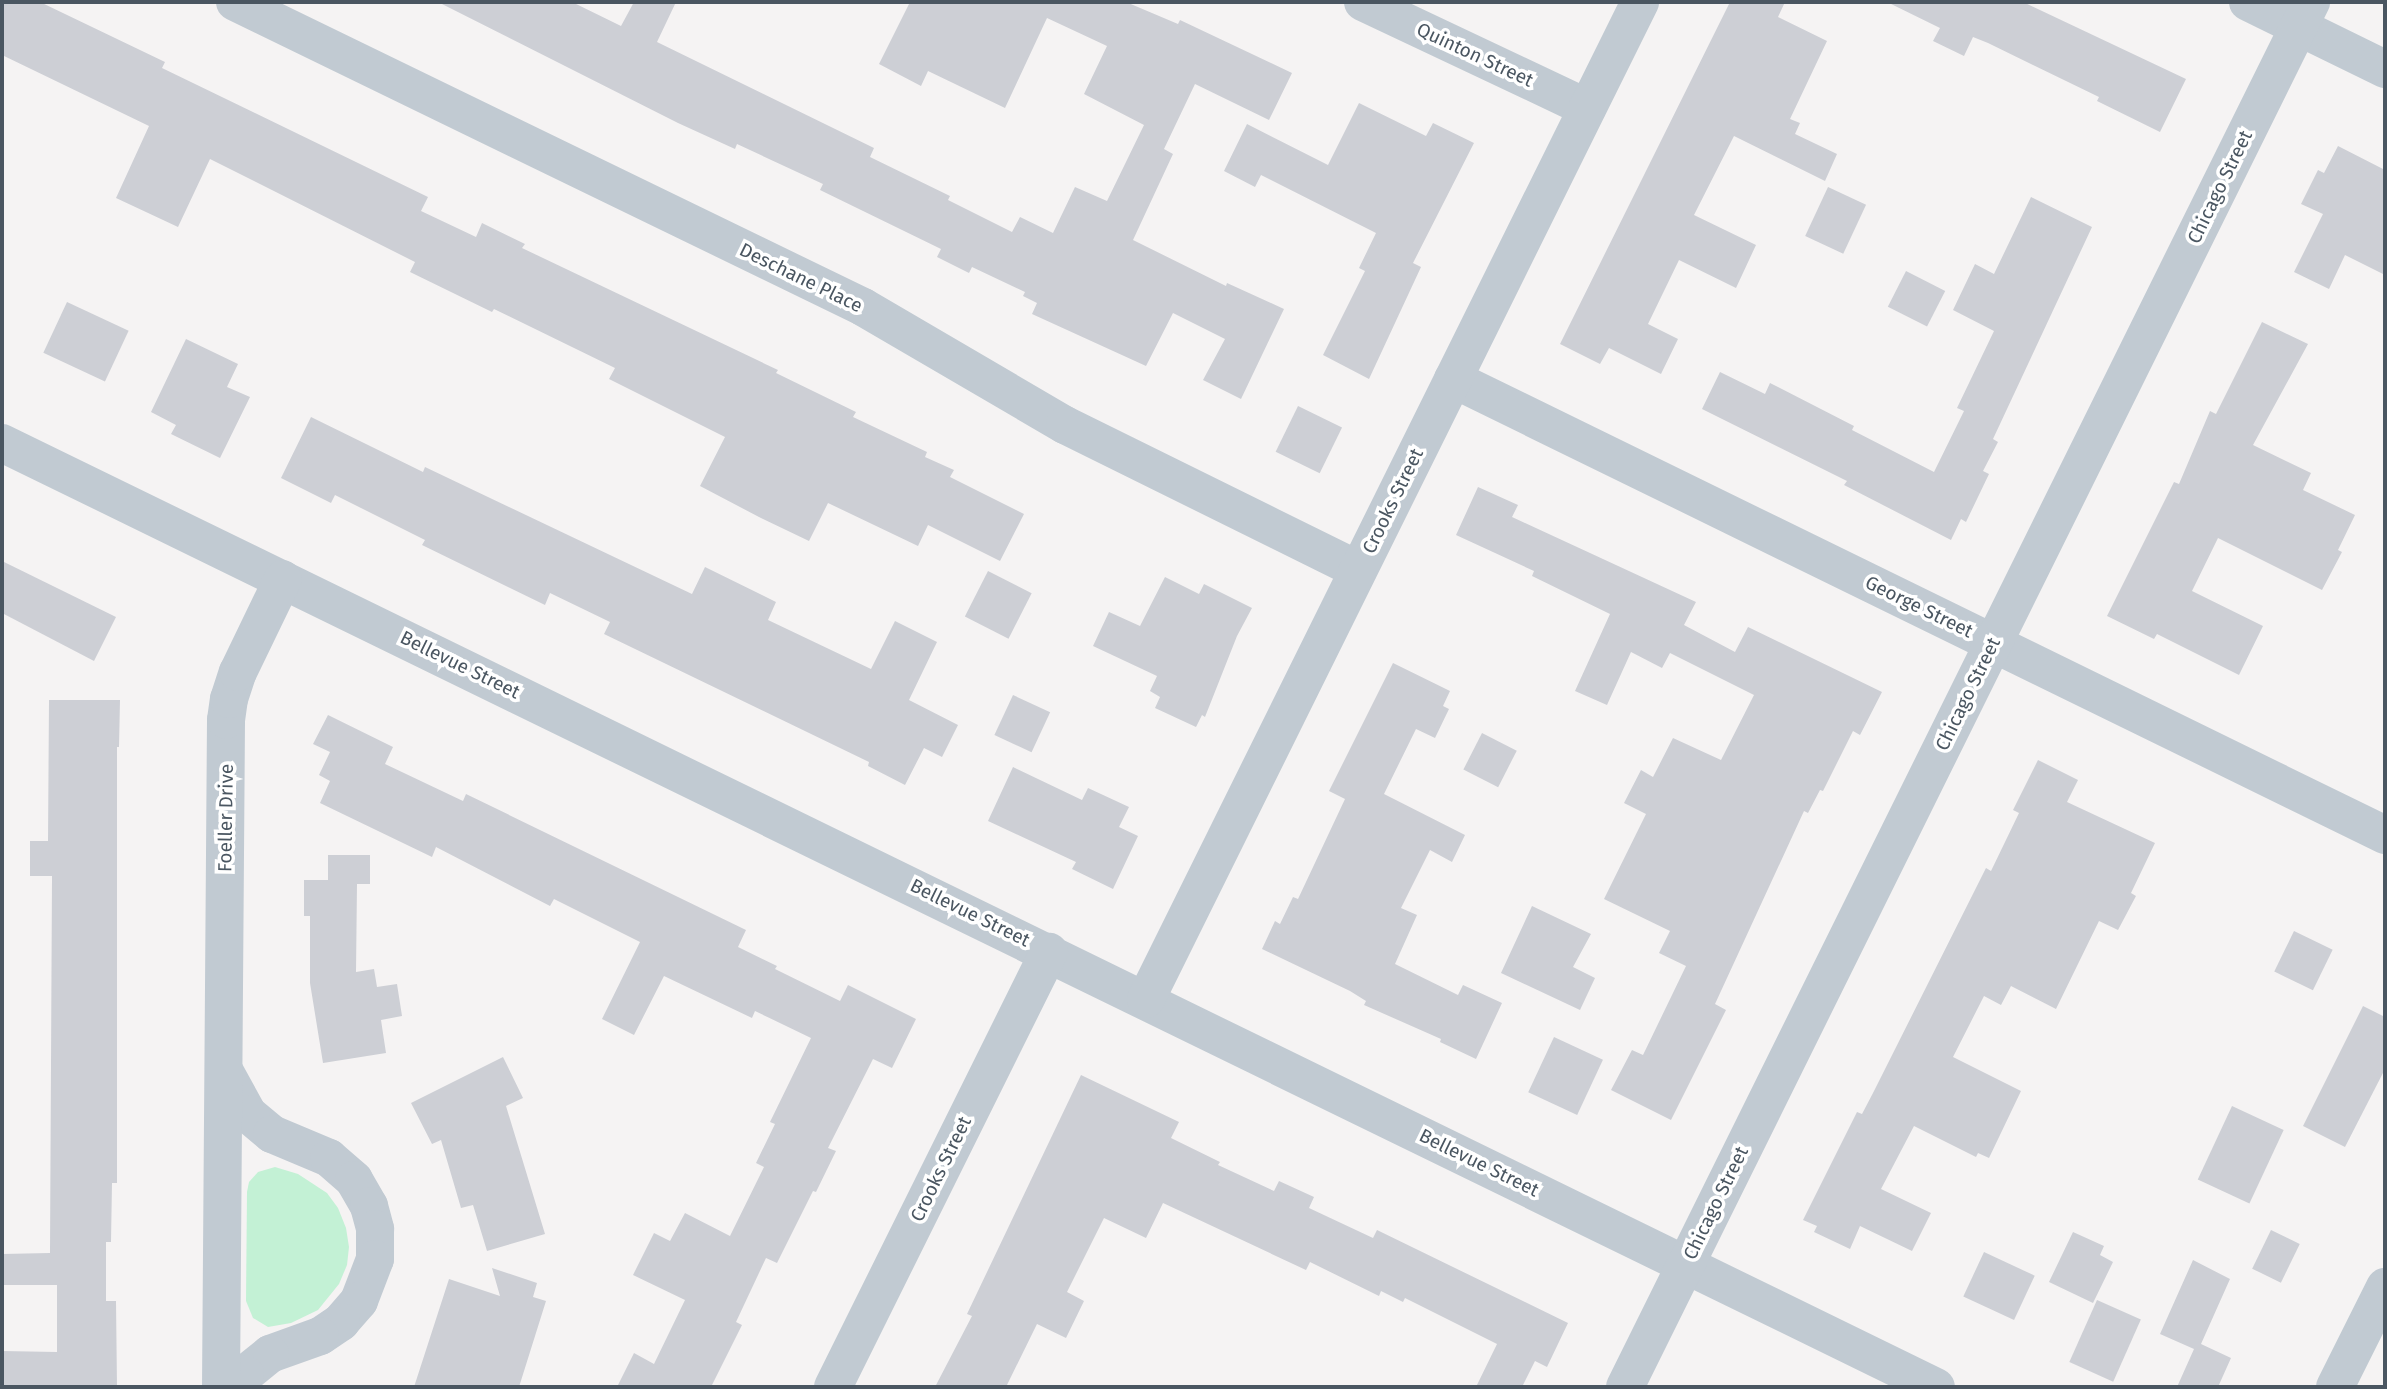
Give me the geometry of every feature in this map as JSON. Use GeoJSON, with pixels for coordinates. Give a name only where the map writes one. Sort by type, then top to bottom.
{"type":"FeatureCollection","features":[{"type":"Feature","properties":{"kind":"street","name":"Deschane Place"},"geometry":{"type":"LineString","coordinates":[[235,2],[863,307],[1065,425],[1358,570]]}},
{"type":"Feature","properties":{"kind":"street","name":"Quinton Street"},"geometry":{"type":"LineString","coordinates":[[1363,2],[1587,108]]}},
{"type":"Feature","properties":{"kind":"street","name":"Crooks Street"},"geometry":{"type":"LineString","coordinates":[[1146,999],[1640,2]]}},
{"type":"Feature","properties":{"kind":"street"},"geometry":{"type":"LineString","coordinates":[[2248,2],[2305,14],[2385,69]]}},
{"type":"Feature","properties":{"kind":"street","name":"Chicago Street"},"geometry":{"type":"LineString","coordinates":[[1625,1387],[2305,14]]}},
{"type":"Feature","properties":{"kind":"street","name":"George Street"},"geometry":{"type":"LineString","coordinates":[[1453,379],[2385,835]]}},
{"type":"Feature","properties":{"kind":"street","name":"Bellevue Street"},"geometry":{"type":"LineString","coordinates":[[2,443],[1146,999],[1936,1387]]}},
{"type":"Feature","properties":{"kind":"street","name":"Foeller Drive"},"geometry":{"type":"LineString","coordinates":[[221,1387],[229,699],[238,672],[283,579]]}},
{"type":"Feature","properties":{"kind":"street","name":"Crooks Street"},"geometry":{"type":"LineString","coordinates":[[833,1387],[1049,952]]}},
{"type":"Feature","properties":{"kind":"street","name":"Foeller Drive"},"geometry":{"type":"LineString","coordinates":[[223,1068],[248,1114],[272,1134],[329,1158],[354,1180],[369,1206],[375,1229],[375,1259],[359,1301],[341,1322],[320,1336],[270,1354],[245,1374],[238,1387]]}},
{"type":"Feature","properties":{"kind":"street"},"geometry":{"type":"LineString","coordinates":[[2335,1387],[2385,1287]]}},
{"type":"Feature","properties":{"kind":"green space"},"geometry":{"type":"Polygon","coordinates":[[[275,1167],[298,1174],[327,1193],[338,1208],[346,1228],[349,1247],[347,1265],[339,1284],[318,1310],[291,1323],[268,1327],[253,1318],[246,1301],[247,1192],[249,1182],[258,1172],[275,1167]]]}},
{"type":"Feature","properties":{"kind":"building"},"geometry":{"type":"Polygon","coordinates":[[[2,2],[40,2],[165,62],[162,68],[428,197],[421,211],[476,237],[482,223],[525,244],[522,248],[778,370],[776,373],[856,412],[853,417],[927,452],[925,457],[954,470],[950,477],[1024,514],[1000,561],[928,525],[918,546],[828,503],[809,541],[759,517],[700,486],[725,437],[609,379],[615,368],[494,309],[492,312],[410,272],[415,262],[210,159],[178,227],[116,198],[149,126],[2,55],[2,2]]]}},
{"type":"Feature","properties":{"kind":"building"},"geometry":{"type":"Polygon","coordinates":[[[438,2],[572,2],[621,26],[634,2],[676,2],[657,42],[874,148],[870,157],[950,196],[948,200],[1012,232],[1020,217],[1053,233],[1075,187],[1107,201],[1144,125],[1084,94],[1107,46],[1047,18],[1005,108],[928,71],[921,86],[879,64],[910,2],[1126,2],[1178,24],[1180,20],[1292,73],[1269,120],[1195,84],[1164,149],[1173,154],[1133,240],[1226,286],[1227,283],[1284,309],[1241,399],[1203,380],[1225,339],[1173,313],[1146,366],[1032,314],[1037,303],[1023,296],[1025,292],[972,267],[969,273],[937,257],[941,249],[820,190],[823,184],[737,144],[735,149],[678,123],[438,2]]]}},
{"type":"Feature","properties":{"kind":"building"},"geometry":{"type":"Polygon","coordinates":[[[1730,2],[1785,2],[1778,17],[1827,41],[1790,119],[1800,123],[1795,134],[1837,154],[1825,181],[1734,136],[1694,215],[1756,245],[1736,288],[1679,260],[1648,324],[1678,339],[1661,374],[1609,348],[1600,364],[1560,344],[1730,2]]]}},
{"type":"Feature","properties":{"kind":"building"},"geometry":{"type":"Polygon","coordinates":[[[1887,2],[2023,2],[2186,79],[2160,132],[2097,101],[2099,97],[1973,37],[1964,56],[1933,41],[1940,28],[1887,2]]]}},
{"type":"Feature","properties":{"kind":"building"},"geometry":{"type":"Polygon","coordinates":[[[1359,103],[1426,136],[1433,123],[1474,143],[1413,263],[1421,267],[1369,379],[1323,355],[1365,271],[1359,268],[1376,233],[1261,175],[1255,187],[1224,171],[1247,124],[1328,165],[1359,103]]]}},
{"type":"Feature","properties":{"kind":"building"},"geometry":{"type":"Polygon","coordinates":[[[2338,146],[2385,170],[2385,275],[2345,255],[2329,289],[2294,272],[2323,214],[2301,204],[2318,170],[2324,173],[2338,146]]]}},
{"type":"Feature","properties":{"kind":"building"},"geometry":{"type":"Polygon","coordinates":[[[1828,187],[1866,205],[1843,254],[1805,236],[1828,187]]]}},
{"type":"Feature","properties":{"kind":"building"},"geometry":{"type":"Polygon","coordinates":[[[2031,197],[2092,227],[1993,439],[1998,442],[1983,471],[1989,474],[1966,522],[1961,519],[1951,540],[1844,485],[1847,481],[1702,409],[1720,372],[1765,394],[1770,383],[1854,426],[1852,430],[1934,472],[1964,411],[1957,408],[1994,331],[1953,310],[1975,264],[1994,274],[2031,197]]]}},
{"type":"Feature","properties":{"kind":"building"},"geometry":{"type":"Polygon","coordinates":[[[1906,271],[1945,291],[1927,327],[1888,307],[1906,271]]]}},
{"type":"Feature","properties":{"kind":"building"},"geometry":{"type":"Polygon","coordinates":[[[67,302],[129,331],[105,381],[43,353],[67,302]]]}},
{"type":"Feature","properties":{"kind":"building"},"geometry":{"type":"Polygon","coordinates":[[[2262,322],[2308,344],[2253,445],[2311,473],[2303,490],[2355,515],[2338,550],[2342,552],[2322,590],[2218,538],[2192,591],[2263,626],[2239,675],[2157,634],[2154,639],[2107,616],[2174,482],[2179,484],[2210,411],[2216,414],[2262,322]]]}},
{"type":"Feature","properties":{"kind":"building"},"geometry":{"type":"Polygon","coordinates":[[[186,339],[238,364],[227,387],[250,397],[220,458],[171,434],[176,425],[151,412],[186,339]]]}},
{"type":"Feature","properties":{"kind":"building"},"geometry":{"type":"Polygon","coordinates":[[[1298,406],[1342,427],[1320,473],[1276,452],[1298,406]]]}},
{"type":"Feature","properties":{"kind":"building"},"geometry":{"type":"Polygon","coordinates":[[[311,417],[423,472],[425,467],[692,594],[705,567],[776,602],[768,620],[871,669],[895,621],[937,642],[909,700],[958,725],[942,757],[924,748],[905,785],[868,766],[869,762],[604,634],[610,622],[550,593],[545,605],[422,545],[425,540],[335,495],[331,503],[281,478],[311,417]]]}},
{"type":"Feature","properties":{"kind":"building"},"geometry":{"type":"Polygon","coordinates":[[[1478,487],[1518,505],[1512,517],[1696,602],[1684,625],[1735,652],[1748,627],[1882,692],[1860,735],[1853,731],[1823,791],[1820,790],[1808,813],[1804,811],[1715,1004],[1726,1010],[1671,1120],[1611,1090],[1632,1050],[1643,1055],[1686,966],[1659,953],[1670,931],[1604,899],[1646,814],[1624,803],[1641,770],[1653,777],[1673,738],[1721,760],[1754,695],[1670,653],[1662,668],[1631,652],[1607,705],[1575,691],[1610,614],[1532,576],[1534,571],[1456,535],[1478,487]]]}},
{"type":"Feature","properties":{"kind":"building"},"geometry":{"type":"Polygon","coordinates":[[[2,561],[116,617],[94,661],[2,613],[2,561]]]}},
{"type":"Feature","properties":{"kind":"building"},"geometry":{"type":"Polygon","coordinates":[[[988,571],[1032,593],[1009,639],[965,616],[988,571]]]}},
{"type":"Feature","properties":{"kind":"building"},"geometry":{"type":"Polygon","coordinates":[[[1165,577],[1199,594],[1204,584],[1252,608],[1237,636],[1205,717],[1202,715],[1196,727],[1155,708],[1160,697],[1150,691],[1157,676],[1093,646],[1109,612],[1140,626],[1165,577]]]}},
{"type":"Feature","properties":{"kind":"building"},"geometry":{"type":"Polygon","coordinates":[[[1393,663],[1450,691],[1443,706],[1449,709],[1435,738],[1416,729],[1384,794],[1465,835],[1452,862],[1430,850],[1401,908],[1417,915],[1395,964],[1458,995],[1463,985],[1502,1003],[1476,1059],[1440,1042],[1441,1039],[1364,1005],[1366,1001],[1350,991],[1262,949],[1275,921],[1280,924],[1293,897],[1298,899],[1345,799],[1329,791],[1393,663]]]}},
{"type":"Feature","properties":{"kind":"building"},"geometry":{"type":"Polygon","coordinates":[[[1013,695],[1050,712],[1032,752],[994,735],[1013,695]]]}},
{"type":"Feature","properties":{"kind":"building"},"geometry":{"type":"Polygon","coordinates":[[[49,700],[120,700],[117,747],[117,1183],[112,1183],[111,1242],[106,1242],[106,1301],[116,1301],[117,1387],[2,1387],[2,1351],[57,1352],[57,1285],[2,1285],[2,1254],[50,1253],[52,876],[30,876],[30,841],[48,841],[49,700]]]}},
{"type":"Feature","properties":{"kind":"building"},"geometry":{"type":"Polygon","coordinates":[[[328,715],[393,747],[385,764],[463,801],[466,794],[746,930],[738,947],[777,966],[775,969],[840,1001],[848,985],[916,1019],[892,1068],[873,1059],[828,1148],[836,1151],[816,1192],[813,1191],[777,1263],[766,1258],[736,1322],[742,1325],[711,1387],[617,1387],[634,1353],[654,1364],[685,1300],[633,1275],[654,1233],[670,1241],[685,1213],[730,1236],[764,1167],[756,1163],[775,1124],[770,1122],[811,1038],[755,1011],[752,1018],[664,976],[634,1035],[602,1019],[640,942],[554,899],[550,906],[436,847],[432,857],[320,803],[330,781],[319,775],[330,752],[313,744],[328,715]]]}},
{"type":"Feature","properties":{"kind":"building"},"geometry":{"type":"Polygon","coordinates":[[[1482,733],[1517,751],[1498,787],[1463,770],[1482,733]]]}},
{"type":"Feature","properties":{"kind":"building"},"geometry":{"type":"Polygon","coordinates":[[[2038,760],[2078,780],[2067,802],[2155,843],[2131,893],[2136,896],[2118,930],[2099,921],[2056,1009],[2011,986],[2001,1005],[1984,996],[1953,1057],[2021,1091],[1989,1158],[1978,1153],[1976,1157],[1914,1126],[1881,1189],[1931,1213],[1912,1251],[1860,1226],[1850,1249],[1814,1232],[1817,1226],[1803,1220],[1857,1112],[1862,1114],[1873,1093],[1986,868],[1991,871],[2019,813],[2013,810],[2038,760]]]}},
{"type":"Feature","properties":{"kind":"building"},"geometry":{"type":"Polygon","coordinates":[[[1013,767],[1082,800],[1088,788],[1129,807],[1119,827],[1138,836],[1113,889],[1072,869],[1076,862],[988,821],[1013,767]]]}},
{"type":"Feature","properties":{"kind":"building"},"geometry":{"type":"Polygon","coordinates":[[[328,855],[370,855],[370,884],[357,884],[356,972],[374,969],[377,987],[397,984],[402,1016],[381,1020],[386,1053],[323,1063],[310,983],[310,916],[304,916],[304,880],[328,880],[328,855]]]}},
{"type":"Feature","properties":{"kind":"building"},"geometry":{"type":"Polygon","coordinates":[[[1532,906],[1591,934],[1573,967],[1595,978],[1580,1010],[1501,973],[1532,906]]]}},
{"type":"Feature","properties":{"kind":"building"},"geometry":{"type":"Polygon","coordinates":[[[2294,931],[2333,950],[2313,990],[2274,971],[2294,931]]]}},
{"type":"Feature","properties":{"kind":"building"},"geometry":{"type":"Polygon","coordinates":[[[2363,1006],[2385,1017],[2385,1069],[2345,1147],[2303,1126],[2363,1006]]]}},
{"type":"Feature","properties":{"kind":"building"},"geometry":{"type":"Polygon","coordinates":[[[1554,1037],[1603,1060],[1577,1115],[1528,1092],[1554,1037]]]}},
{"type":"Feature","properties":{"kind":"building"},"geometry":{"type":"Polygon","coordinates":[[[503,1057],[523,1098],[506,1106],[545,1234],[487,1251],[473,1205],[461,1208],[441,1140],[432,1144],[411,1103],[503,1057]]]}},
{"type":"Feature","properties":{"kind":"building"},"geometry":{"type":"Polygon","coordinates":[[[1081,1075],[1179,1122],[1171,1138],[1220,1162],[1218,1165],[1274,1191],[1279,1181],[1314,1197],[1309,1208],[1373,1238],[1377,1230],[1568,1323],[1547,1367],[1535,1361],[1522,1387],[1476,1387],[1497,1344],[1405,1298],[1403,1302],[1381,1291],[1379,1296],[1310,1262],[1306,1270],[1163,1203],[1146,1238],[1104,1218],[1067,1292],[1084,1301],[1066,1338],[1037,1324],[1006,1387],[935,1387],[972,1316],[967,1314],[1081,1075]]]}},
{"type":"Feature","properties":{"kind":"building"},"geometry":{"type":"Polygon","coordinates":[[[2232,1106],[2284,1130],[2249,1204],[2198,1179],[2232,1106]]]}},
{"type":"Feature","properties":{"kind":"building"},"geometry":{"type":"Polygon","coordinates":[[[2271,1230],[2300,1244],[2281,1283],[2252,1269],[2271,1230]]]}},
{"type":"Feature","properties":{"kind":"building"},"geometry":{"type":"Polygon","coordinates":[[[2073,1232],[2104,1246],[2100,1255],[2113,1262],[2093,1303],[2049,1282],[2073,1232]]]}},
{"type":"Feature","properties":{"kind":"building"},"geometry":{"type":"Polygon","coordinates":[[[1984,1252],[2035,1276],[2014,1320],[1963,1296],[1984,1252]]]}},
{"type":"Feature","properties":{"kind":"building"},"geometry":{"type":"Polygon","coordinates":[[[2193,1260],[2230,1279],[2201,1344],[2231,1358],[2218,1387],[2177,1387],[2194,1349],[2160,1334],[2193,1260]]]}},
{"type":"Feature","properties":{"kind":"building"},"geometry":{"type":"Polygon","coordinates":[[[492,1268],[537,1283],[533,1297],[546,1301],[519,1387],[414,1387],[449,1279],[500,1296],[492,1268]]]}},
{"type":"Feature","properties":{"kind":"building"},"geometry":{"type":"Polygon","coordinates":[[[2097,1300],[2141,1320],[2113,1382],[2069,1362],[2097,1300]]]}}]}
